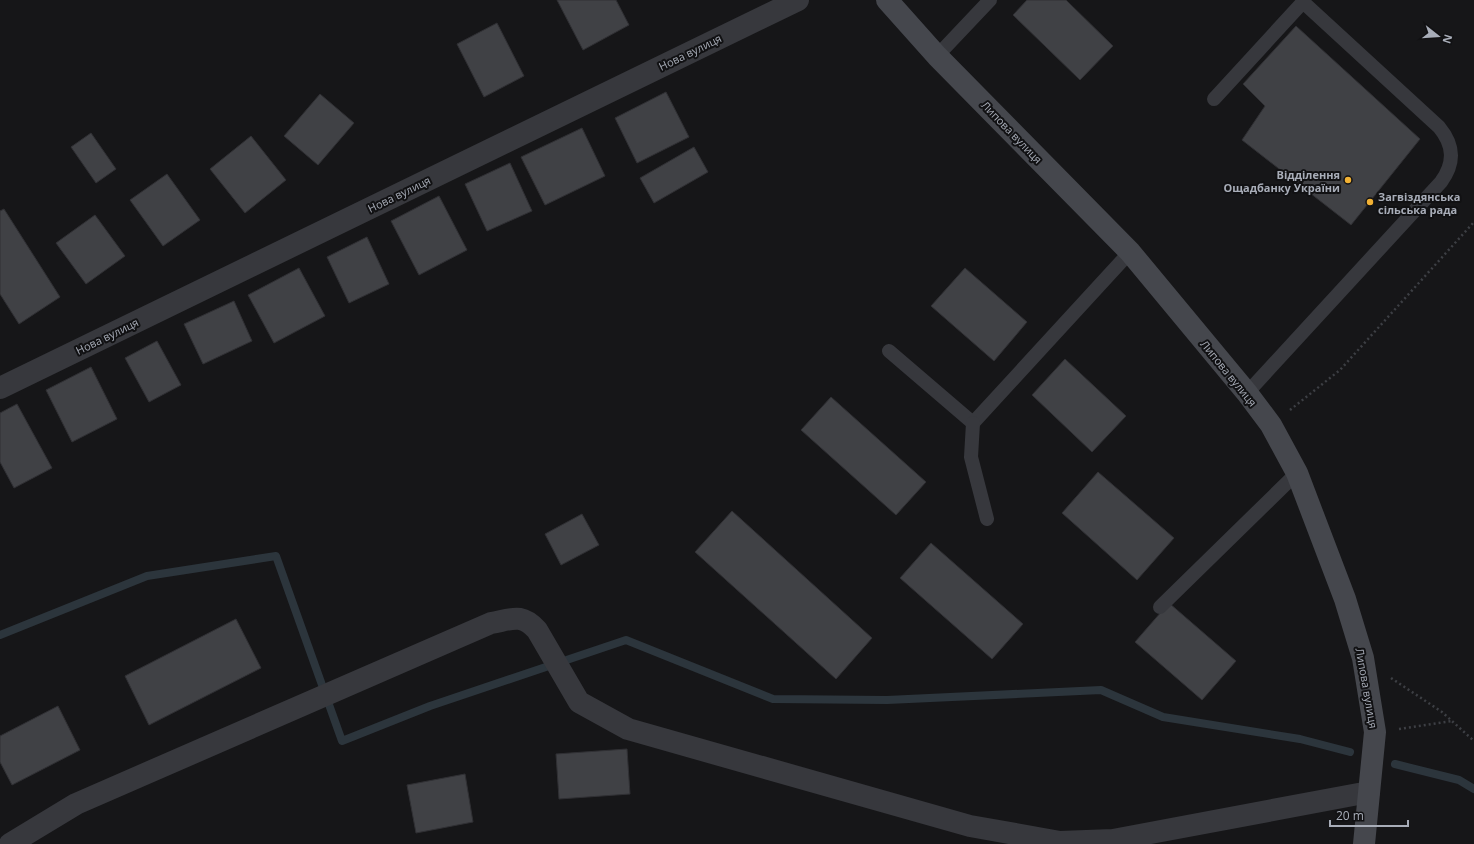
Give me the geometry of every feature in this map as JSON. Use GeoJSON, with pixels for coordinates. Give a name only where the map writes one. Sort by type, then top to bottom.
{"type":"FeatureCollection","features":[{"type":"Feature","properties":{"kind":"street","name":"Нова вулиця"},"geometry":{"type":"LineString","coordinates":[[0,388],[798,0]]}},
{"type":"Feature","properties":{"kind":"street","name":"Липова вулиця"},"geometry":{"type":"LineString","coordinates":[[887,0],[937,56],[1130,252],[1247,393],[1271,425],[1297,473],[1345,600],[1363,658],[1375,732],[1364,844]]}},
{"type":"Feature","properties":{"kind":"street"},"geometry":{"type":"LineString","coordinates":[[10,844],[76,804],[491,623],[517,618],[528,622],[537,630],[579,702],[628,728],[970,826],[1058,843],[1113,840],[1124,841],[1369,792]]}},
{"type":"Feature","properties":{"kind":"lane"},"geometry":{"type":"LineString","coordinates":[[937,56],[990,0]]}},
{"type":"Feature","properties":{"kind":"lane"},"geometry":{"type":"LineString","coordinates":[[1214,99],[1304,1],[1439,127],[1450,144],[1450,164],[1447,174],[1441,182],[1247,393]]}},
{"type":"Feature","properties":{"kind":"lane"},"geometry":{"type":"LineString","coordinates":[[987,519],[971,457],[973,423],[1130,252]]}},
{"type":"Feature","properties":{"kind":"lane"},"geometry":{"type":"LineString","coordinates":[[889,351],[973,423]]}},
{"type":"Feature","properties":{"kind":"lane"},"geometry":{"type":"LineString","coordinates":[[1160,607],[1297,473]]}},
{"type":"Feature","properties":{"kind":"path"},"geometry":{"type":"LineString","coordinates":[[1271,425],[1340,370],[1474,222]]}},
{"type":"Feature","properties":{"kind":"path"},"geometry":{"type":"LineString","coordinates":[[1363,658],[1442,712],[1474,741]]}},
{"type":"Feature","properties":{"kind":"path"},"geometry":{"type":"LineString","coordinates":[[1375,732],[1452,721]]}},
{"type":"Feature","properties":{"kind":"building"},"geometry":{"type":"Polygon","coordinates":[[[557,0],[616,0],[629,25],[583,50],[557,0]]]}},
{"type":"Feature","properties":{"kind":"building"},"geometry":{"type":"Polygon","coordinates":[[[1027,0],[1066,0],[1113,46],[1080,80],[1013,15],[1027,0]]]}},
{"type":"Feature","properties":{"kind":"building"},"geometry":{"type":"Polygon","coordinates":[[[497,23],[524,76],[484,97],[457,44],[497,23]]]}},
{"type":"Feature","properties":{"kind":"building"},"geometry":{"type":"Polygon","coordinates":[[[1296,26],[1420,139],[1351,225],[1242,140],[1265,106],[1243,84],[1296,26]]]}},
{"type":"Feature","properties":{"kind":"building"},"geometry":{"type":"Polygon","coordinates":[[[666,92],[689,137],[637,163],[615,118],[666,92]]]}},
{"type":"Feature","properties":{"kind":"building"},"geometry":{"type":"Polygon","coordinates":[[[320,94],[354,123],[318,165],[284,136],[320,94]]]}},
{"type":"Feature","properties":{"kind":"building"},"geometry":{"type":"Polygon","coordinates":[[[582,128],[605,176],[545,205],[521,157],[582,128]]]}},
{"type":"Feature","properties":{"kind":"building"},"geometry":{"type":"Polygon","coordinates":[[[91,133],[116,169],[96,183],[71,147],[91,133]]]}},
{"type":"Feature","properties":{"kind":"building"},"geometry":{"type":"Polygon","coordinates":[[[251,136],[286,180],[245,213],[210,169],[251,136]]]}},
{"type":"Feature","properties":{"kind":"building"},"geometry":{"type":"Polygon","coordinates":[[[694,147],[708,172],[654,203],[640,178],[694,147]]]}},
{"type":"Feature","properties":{"kind":"building"},"geometry":{"type":"Polygon","coordinates":[[[510,163],[532,211],[487,231],[465,184],[510,163]]]}},
{"type":"Feature","properties":{"kind":"building"},"geometry":{"type":"Polygon","coordinates":[[[167,174],[200,220],[163,246],[130,200],[167,174]]]}},
{"type":"Feature","properties":{"kind":"building"},"geometry":{"type":"Polygon","coordinates":[[[439,196],[467,250],[419,275],[391,221],[439,196]]]}},
{"type":"Feature","properties":{"kind":"building"},"geometry":{"type":"Polygon","coordinates":[[[4,209],[60,297],[19,324],[0,294],[0,211],[4,209]]]}},
{"type":"Feature","properties":{"kind":"building"},"geometry":{"type":"Polygon","coordinates":[[[95,215],[125,256],[86,284],[56,243],[95,215]]]}},
{"type":"Feature","properties":{"kind":"building"},"geometry":{"type":"Polygon","coordinates":[[[367,237],[389,284],[349,303],[327,257],[367,237]]]}},
{"type":"Feature","properties":{"kind":"building"},"geometry":{"type":"Polygon","coordinates":[[[299,268],[325,316],[274,343],[248,295],[299,268]]]}},
{"type":"Feature","properties":{"kind":"building"},"geometry":{"type":"Polygon","coordinates":[[[965,268],[1027,322],[994,361],[931,306],[965,268]]]}},
{"type":"Feature","properties":{"kind":"building"},"geometry":{"type":"Polygon","coordinates":[[[234,301],[252,341],[203,364],[184,324],[234,301]]]}},
{"type":"Feature","properties":{"kind":"building"},"geometry":{"type":"Polygon","coordinates":[[[157,341],[181,385],[149,402],[125,358],[157,341]]]}},
{"type":"Feature","properties":{"kind":"building"},"geometry":{"type":"Polygon","coordinates":[[[1065,359],[1126,416],[1092,452],[1032,395],[1065,359]]]}},
{"type":"Feature","properties":{"kind":"building"},"geometry":{"type":"Polygon","coordinates":[[[91,367],[117,419],[72,442],[46,390],[91,367]]]}},
{"type":"Feature","properties":{"kind":"building"},"geometry":{"type":"Polygon","coordinates":[[[831,397],[926,482],[896,515],[801,430],[831,397]]]}},
{"type":"Feature","properties":{"kind":"building"},"geometry":{"type":"Polygon","coordinates":[[[17,404],[52,468],[14,488],[0,462],[0,413],[17,404]]]}},
{"type":"Feature","properties":{"kind":"building"},"geometry":{"type":"Polygon","coordinates":[[[1098,472],[1174,538],[1137,580],[1062,513],[1098,472]]]}},
{"type":"Feature","properties":{"kind":"building"},"geometry":{"type":"Polygon","coordinates":[[[732,511],[872,638],[836,679],[695,552],[732,511]]]}},
{"type":"Feature","properties":{"kind":"building"},"geometry":{"type":"Polygon","coordinates":[[[582,514],[599,545],[561,565],[545,534],[582,514]]]}},
{"type":"Feature","properties":{"kind":"building"},"geometry":{"type":"Polygon","coordinates":[[[931,543],[1023,624],[992,659],[900,578],[931,543]]]}},
{"type":"Feature","properties":{"kind":"building"},"geometry":{"type":"Polygon","coordinates":[[[1169,603],[1236,661],[1202,700],[1135,642],[1169,603]]]}},
{"type":"Feature","properties":{"kind":"building"},"geometry":{"type":"Polygon","coordinates":[[[236,619],[261,668],[149,725],[125,676],[236,619]]]}},
{"type":"Feature","properties":{"kind":"building"},"geometry":{"type":"Polygon","coordinates":[[[58,706],[80,750],[12,785],[0,762],[0,736],[58,706]]]}},
{"type":"Feature","properties":{"kind":"building"},"geometry":{"type":"Polygon","coordinates":[[[627,749],[630,794],[559,799],[556,754],[627,749]]]}},
{"type":"Feature","properties":{"kind":"building"},"geometry":{"type":"Polygon","coordinates":[[[465,774],[473,822],[416,833],[407,785],[465,774]]]}},
{"type":"Feature","properties":{"kind":"waterway"},"geometry":{"type":"LineString","coordinates":[[0,635],[147,576],[276,556],[342,741],[430,706],[626,640],[773,699],[887,700],[1101,690],[1163,717],[1300,739],[1350,752]]}},
{"type":"Feature","properties":{"kind":"waterway"},"geometry":{"type":"LineString","coordinates":[[1395,764],[1459,780],[1474,789]]}},
{"type":"Feature","properties":{"kind":"place","name":"Відділення Ощадбанку України"},"geometry":{"type":"Point","coordinates":[1348,180]}},
{"type":"Feature","properties":{"kind":"place","name":"Загвіздянська сільська рада"},"geometry":{"type":"Point","coordinates":[1370,202]}}]}
